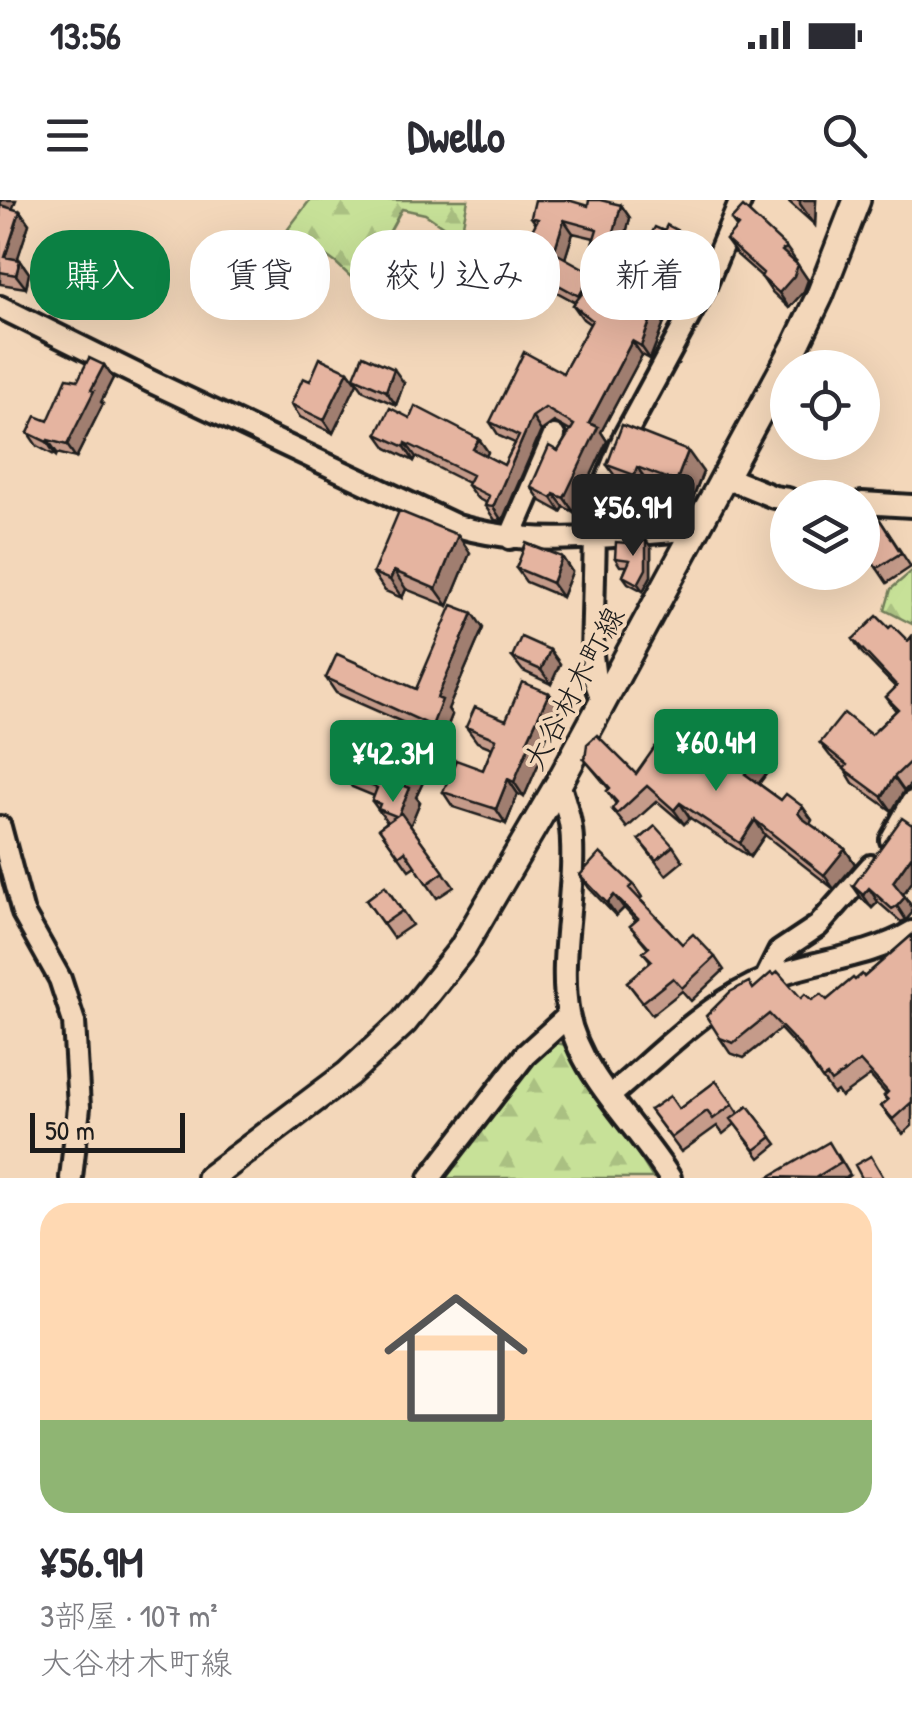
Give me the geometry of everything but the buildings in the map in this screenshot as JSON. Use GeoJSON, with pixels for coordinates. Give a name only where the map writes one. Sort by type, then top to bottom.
{"type":"FeatureCollection","features":[{"type":"Feature","properties":{"kind":"main road","name":"大谷材木町線"},"geometry":{"type":"LineString","coordinates":[[210,1178],[348,1074],[404,1022],[462,948],[560,782],[725,477],[820,295],[858,200]]}},
{"type":"Feature","properties":{"kind":"street"},"geometry":{"type":"LineString","coordinates":[[602,700],[594,680],[592,655],[596,536],[606,482],[624,437],[704,289],[742,200]]}},
{"type":"Feature","properties":{"kind":"street"},"geometry":{"type":"LineString","coordinates":[[0,307],[457,526],[510,538],[696,528]]}},
{"type":"Feature","properties":{"kind":"street"},"geometry":{"type":"LineString","coordinates":[[510,538],[554,436]]}},
{"type":"Feature","properties":{"kind":"street"},"geometry":{"type":"LineString","coordinates":[[725,477],[770,495]]}},
{"type":"Feature","properties":{"kind":"street"},"geometry":{"type":"LineString","coordinates":[[880,504],[912,506]]}},
{"type":"Feature","properties":{"kind":"street"},"geometry":{"type":"LineString","coordinates":[[560,782],[573,845],[568,1016],[591,1069],[670,1178]]}},
{"type":"Feature","properties":{"kind":"street"},"geometry":{"type":"LineString","coordinates":[[765,980],[778,952],[818,926],[878,858],[912,802]]}},
{"type":"Feature","properties":{"kind":"street"},"geometry":{"type":"LineString","coordinates":[[0,827],[24,913],[60,979],[74,1022],[79,1108],[71,1178]]}},
{"type":"Feature","properties":{"kind":"street"},"geometry":{"type":"LineString","coordinates":[[611,1096],[730,998],[765,980],[863,952],[912,932]]}},
{"type":"Feature","properties":{"kind":"street"},"geometry":{"type":"LineString","coordinates":[[430,1178],[524,1056],[568,1016]]}},
{"type":"Feature","properties":{"kind":"green space"},"geometry":{"type":"Polygon","coordinates":[[[310,200],[468,200],[462,230],[448,230],[425,214],[402,209],[390,230],[350,230],[350,276],[330,259],[330,230],[288,229],[310,200]]]}},
{"type":"Feature","properties":{"kind":"green space"},"geometry":{"type":"Polygon","coordinates":[[[912,571],[912,624],[885,610],[891,589],[912,571]]]}},
{"type":"Feature","properties":{"kind":"green space"},"geometry":{"type":"Polygon","coordinates":[[[548,1041],[570,1046],[653,1178],[441,1178],[548,1041]]]}}]}
